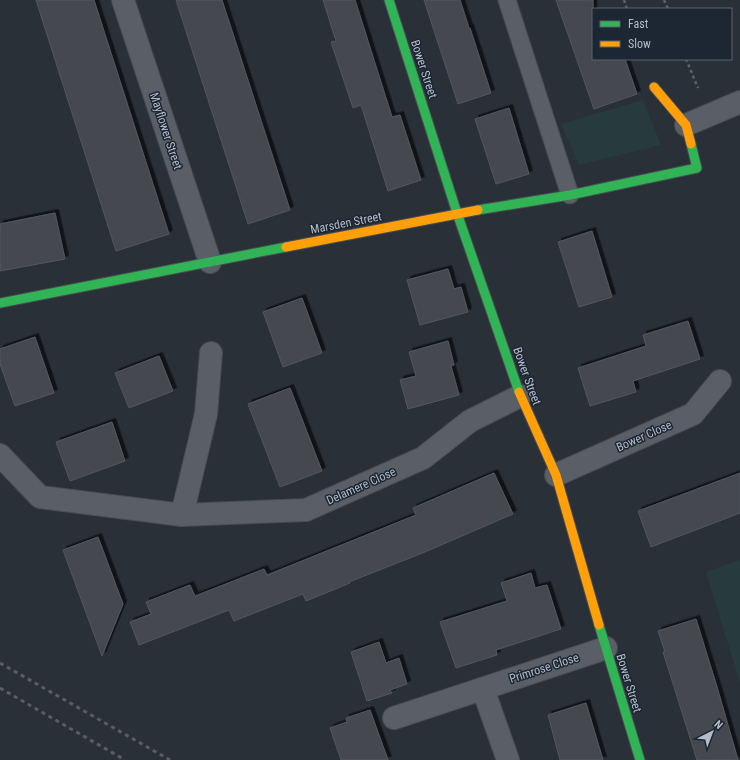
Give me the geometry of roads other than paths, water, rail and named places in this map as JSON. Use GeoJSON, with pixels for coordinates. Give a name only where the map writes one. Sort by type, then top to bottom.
{"type":"FeatureCollection","features":[{"type":"Feature","properties":{"kind":"street","name":"Mayflower Street"},"geometry":{"type":"LineString","coordinates":[[123,0],[210,262]]}},
{"type":"Feature","properties":{"kind":"street","name":"Bower Street"},"geometry":{"type":"LineString","coordinates":[[389,0],[457,213],[520,396],[556,475],[640,760]]}},
{"type":"Feature","properties":{"kind":"street"},"geometry":{"type":"LineString","coordinates":[[654,87],[686,126],[740,102]]}},
{"type":"Feature","properties":{"kind":"street","name":"Marsden Street"},"geometry":{"type":"LineString","coordinates":[[0,302],[457,213],[570,195],[697,168],[686,126]]}},
{"type":"Feature","properties":{"kind":"street"},"geometry":{"type":"LineString","coordinates":[[182,515],[206,414],[211,353]]}},
{"type":"Feature","properties":{"kind":"street","name":"Bower Close"},"geometry":{"type":"LineString","coordinates":[[556,475],[694,414],[720,381]]}},
{"type":"Feature","properties":{"kind":"street","name":"Delamere Close"},"geometry":{"type":"LineString","coordinates":[[0,456],[40,497],[182,515],[306,510],[422,458],[470,421],[520,396]]}},
{"type":"Feature","properties":{"kind":"street","name":"Primrose Close"},"geometry":{"type":"LineString","coordinates":[[394,718],[606,648]]}},
{"type":"Feature","properties":{"kind":"street"},"geometry":{"type":"LineString","coordinates":[[483,688],[508,760]]}},
{"type":"Feature","properties":{"kind":"lane"},"geometry":{"type":"LineString","coordinates":[[507,0],[570,195]]}},
{"type":"Feature","properties":{"kind":"railway"},"geometry":{"type":"LineString","coordinates":[[0,663],[170,760]]}},
{"type":"Feature","properties":{"kind":"railway"},"geometry":{"type":"LineString","coordinates":[[0,688],[125,760]]}}]}
